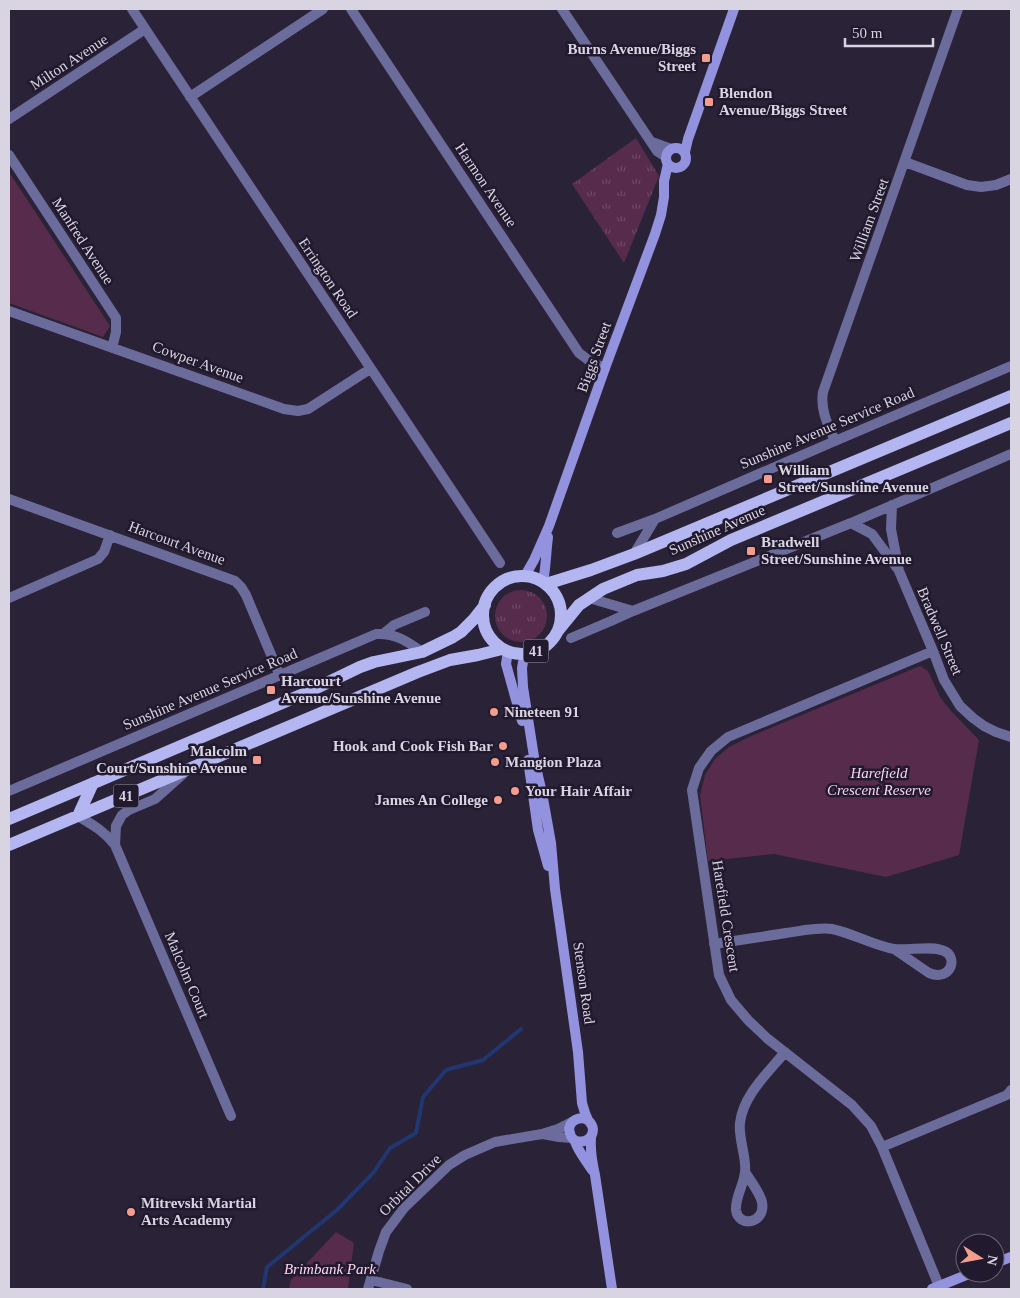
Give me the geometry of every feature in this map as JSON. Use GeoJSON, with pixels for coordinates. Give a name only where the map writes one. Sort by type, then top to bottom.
{"type":"FeatureCollection","features":[{"type":"Feature","properties":{"kind":"main road","name":"Sunshine Avenue"},"geometry":{"type":"LineString","coordinates":[[545,583],[592,570],[634,554],[1011,396]]}},
{"type":"Feature","properties":{"kind":"main road","name":"Sunshine Avenue"},"geometry":{"type":"LineString","coordinates":[[557,632],[571,614],[589,598],[603,589],[637,576],[686,564],[731,540],[1011,422]]}},
{"type":"Feature","properties":{"kind":"main road"},"geometry":{"type":"LineString","coordinates":[[522,576],[545,583]]}},
{"type":"Feature","properties":{"kind":"main road","name":"41"},"geometry":{"type":"LineString","coordinates":[[9,819],[308,692],[360,667],[374,662],[422,652],[444,642],[461,632],[471,623],[485,605],[491,592],[501,582],[522,576]]}},
{"type":"Feature","properties":{"kind":"main road","name":"41"},"geometry":{"type":"LineString","coordinates":[[485,605],[484,625],[494,642],[505,650],[517,654],[527,654],[542,649],[557,632],[561,615],[557,598],[545,583]]}},
{"type":"Feature","properties":{"kind":"main road","name":"41"},"geometry":{"type":"LineString","coordinates":[[9,845],[436,664],[505,650]]}},
{"type":"Feature","properties":{"kind":"main road"},"geometry":{"type":"LineString","coordinates":[[78,816],[92,783]]}},
{"type":"Feature","properties":{"kind":"street","name":"Errington Road"},"geometry":{"type":"LineString","coordinates":[[132,9],[500,563]]}},
{"type":"Feature","properties":{"kind":"street"},"geometry":{"type":"LineString","coordinates":[[190,97],[323,9]]}},
{"type":"Feature","properties":{"kind":"street","name":"Harmon Avenue"},"geometry":{"type":"LineString","coordinates":[[351,9],[579,353],[591,362],[605,368]]}},
{"type":"Feature","properties":{"kind":"street"},"geometry":{"type":"LineString","coordinates":[[562,9],[657,151],[671,157],[680,148],[685,152]]}},
{"type":"Feature","properties":{"kind":"street","name":"Biggs Street"},"geometry":{"type":"LineString","coordinates":[[671,157],[680,167],[685,162],[688,140],[734,9]]}},
{"type":"Feature","properties":{"kind":"street","name":"William Street"},"geometry":{"type":"LineString","coordinates":[[835,441],[823,409],[823,392],[958,9]]}},
{"type":"Feature","properties":{"kind":"street","name":"Milton Avenue"},"geometry":{"type":"LineString","coordinates":[[9,119],[145,29]]}},
{"type":"Feature","properties":{"kind":"street","name":"Biggs Street"},"geometry":{"type":"LineString","coordinates":[[522,576],[529,569],[549,526],[655,234],[661,215],[671,157],[694,122]]}},
{"type":"Feature","properties":{"kind":"street","name":"Manfred Avenue"},"geometry":{"type":"LineString","coordinates":[[9,155],[116,318],[116,332],[112,348]]}},
{"type":"Feature","properties":{"kind":"street"},"geometry":{"type":"LineString","coordinates":[[905,162],[967,185],[981,187],[996,185],[1011,178]]}},
{"type":"Feature","properties":{"kind":"street","name":"Cowper Avenue"},"geometry":{"type":"LineString","coordinates":[[9,311],[284,409],[298,411],[308,409],[370,369]]}},
{"type":"Feature","properties":{"kind":"street","name":"Sunshine Avenue Service Road"},"geometry":{"type":"LineString","coordinates":[[617,533],[655,519],[1011,366]]}},
{"type":"Feature","properties":{"kind":"street"},"geometry":{"type":"LineString","coordinates":[[571,638],[851,523],[1011,454]]}},
{"type":"Feature","properties":{"kind":"street","name":"Harcourt Avenue"},"geometry":{"type":"LineString","coordinates":[[9,499],[235,581],[246,595],[280,676]]}},
{"type":"Feature","properties":{"kind":"street","name":"Bradwell Street"},"geometry":{"type":"LineString","coordinates":[[892,505],[891,530],[899,571],[944,680],[960,706],[972,718],[996,732],[1011,737]]}},
{"type":"Feature","properties":{"kind":"street"},"geometry":{"type":"LineString","coordinates":[[634,554],[655,519]]}},
{"type":"Feature","properties":{"kind":"street"},"geometry":{"type":"LineString","coordinates":[[851,523],[872,534],[899,571]]}},
{"type":"Feature","properties":{"kind":"street","name":"Biggs Street"},"geometry":{"type":"LineString","coordinates":[[545,583],[545,551],[549,526]]}},
{"type":"Feature","properties":{"kind":"street"},"geometry":{"type":"LineString","coordinates":[[9,598],[98,559],[104,552],[110,535]]}},
{"type":"Feature","properties":{"kind":"street"},"geometry":{"type":"LineString","coordinates":[[589,598],[633,611]]}},
{"type":"Feature","properties":{"kind":"street","name":"Sunshine Avenue Service Road"},"geometry":{"type":"LineString","coordinates":[[9,791],[369,637],[383,634],[394,625],[425,612]]}},
{"type":"Feature","properties":{"kind":"street"},"geometry":{"type":"LineString","coordinates":[[383,634],[390,634],[401,638],[422,652]]}},
{"type":"Feature","properties":{"kind":"street","name":"Stenson Road"},"geometry":{"type":"LineString","coordinates":[[505,650],[506,664],[522,720],[539,838],[555,889]]}},
{"type":"Feature","properties":{"kind":"street","name":"Harefield Crescent"},"geometry":{"type":"LineString","coordinates":[[933,651],[728,737],[711,751],[699,768],[692,790],[718,975],[730,1000],[768,1039],[852,1105],[871,1126],[882,1148],[935,1288]]}},
{"type":"Feature","properties":{"kind":"street","name":"Stenson Road"},"geometry":{"type":"LineString","coordinates":[[527,654],[522,668],[523,687],[535,763],[551,843],[555,889],[578,1052],[582,1103],[588,1120]]}},
{"type":"Feature","properties":{"kind":"street"},"geometry":{"type":"LineString","coordinates":[[115,845],[116,826],[122,815],[155,799],[188,770]]}},
{"type":"Feature","properties":{"kind":"street","name":"Malcolm Court"},"geometry":{"type":"LineString","coordinates":[[78,816],[100,829],[115,845],[231,1116]]}},
{"type":"Feature","properties":{"kind":"street"},"geometry":{"type":"LineString","coordinates":[[714,944],[810,929],[831,929],[894,949],[935,976],[946,973],[952,962],[946,951],[937,949],[894,949]]}},
{"type":"Feature","properties":{"kind":"street"},"geometry":{"type":"LineString","coordinates":[[745,1172],[740,1123],[745,1106],[754,1090],[785,1052]]}},
{"type":"Feature","properties":{"kind":"street","name":"Stenson Road"},"geometry":{"type":"LineString","coordinates":[[573,1122],[581,1081]]}},
{"type":"Feature","properties":{"kind":"street"},"geometry":{"type":"LineString","coordinates":[[882,1148],[1010,1093]]}},
{"type":"Feature","properties":{"kind":"street"},"geometry":{"type":"LineString","coordinates":[[595,1175],[569,1131],[573,1122],[582,1118],[591,1123],[593,1130],[590,1138],[590,1148],[595,1175],[612,1289]]}},
{"type":"Feature","properties":{"kind":"street","name":"Orbital Drive"},"geometry":{"type":"LineString","coordinates":[[369,1285],[386,1232],[394,1220],[404,1208],[450,1165],[465,1155],[495,1142],[542,1134],[573,1122]]}},
{"type":"Feature","properties":{"kind":"street","name":"Orbital Drive"},"geometry":{"type":"LineString","coordinates":[[542,1134],[573,1139]]}},
{"type":"Feature","properties":{"kind":"street"},"geometry":{"type":"LineString","coordinates":[[573,1139],[581,1142],[590,1138]]}},
{"type":"Feature","properties":{"kind":"street"},"geometry":{"type":"LineString","coordinates":[[935,1288],[955,1280]]}},
{"type":"Feature","properties":{"kind":"street"},"geometry":{"type":"LineString","coordinates":[[369,1285],[407,1289]]}},
{"type":"Feature","properties":{"kind":"green space"},"geometry":{"type":"Polygon","coordinates":[[[636,138],[659,176],[624,263],[572,184],[636,138]]]}},
{"type":"Feature","properties":{"kind":"green space"},"geometry":{"type":"Polygon","coordinates":[[[9,172],[110,326],[103,337],[9,303],[9,172]]]}},
{"type":"Feature","properties":{"kind":"green space"},"geometry":{"type":"Polygon","coordinates":[[[521,590],[531,592],[539,598],[545,606],[547,616],[545,626],[539,634],[531,640],[521,642],[511,640],[503,634],[497,626],[495,616],[497,606],[503,598],[511,592],[521,590]]]}},
{"type":"Feature","properties":{"kind":"green space","name":"Harefield Crescent Reserve"},"geometry":{"type":"Polygon","coordinates":[[[920,666],[928,671],[940,697],[951,711],[979,740],[959,855],[886,877],[774,854],[708,861],[700,795],[705,775],[715,759],[729,747],[749,737],[920,666]]]}},
{"type":"Feature","properties":{"kind":"green space","name":"Brimbank Park"},"geometry":{"type":"Polygon","coordinates":[[[336,1232],[354,1243],[348,1289],[289,1289],[291,1280],[336,1232]]]}},
{"type":"Feature","properties":{"kind":"waterway"},"geometry":{"type":"LineString","coordinates":[[263,1289],[267,1267],[337,1210],[374,1172],[390,1148],[416,1133],[423,1097],[446,1070],[483,1060],[521,1029]]}},
{"type":"Feature","properties":{"kind":"place","name":"Burns Avenue/Biggs Street"},"geometry":{"type":"Point","coordinates":[706,58]}},
{"type":"Feature","properties":{"kind":"place","name":"Blendon Avenue/Biggs Street"},"geometry":{"type":"Point","coordinates":[709,102]}},
{"type":"Feature","properties":{"kind":"place","name":"William Street/Sunshine Avenue"},"geometry":{"type":"Point","coordinates":[768,479]}},
{"type":"Feature","properties":{"kind":"place","name":"Bradwell Street/Sunshine Avenue"},"geometry":{"type":"Point","coordinates":[751,551]}},
{"type":"Feature","properties":{"kind":"place","name":"Harcourt Avenue/Sunshine Avenue"},"geometry":{"type":"Point","coordinates":[271,690]}},
{"type":"Feature","properties":{"kind":"place","name":"Nineteen 91"},"geometry":{"type":"Point","coordinates":[494,712]}},
{"type":"Feature","properties":{"kind":"place","name":"Hook and Cook Fish Bar"},"geometry":{"type":"Point","coordinates":[503,746]}},
{"type":"Feature","properties":{"kind":"place","name":"Malcolm Court/Sunshine Avenue"},"geometry":{"type":"Point","coordinates":[257,760]}},
{"type":"Feature","properties":{"kind":"place","name":"Mangion Plaza"},"geometry":{"type":"Point","coordinates":[495,762]}},
{"type":"Feature","properties":{"kind":"place","name":"Your Hair Affair"},"geometry":{"type":"Point","coordinates":[515,791]}},
{"type":"Feature","properties":{"kind":"place","name":"James An College"},"geometry":{"type":"Point","coordinates":[498,800]}},
{"type":"Feature","properties":{"kind":"place","name":"Mitrevski Martial Arts Academy"},"geometry":{"type":"Point","coordinates":[131,1212]}}]}
